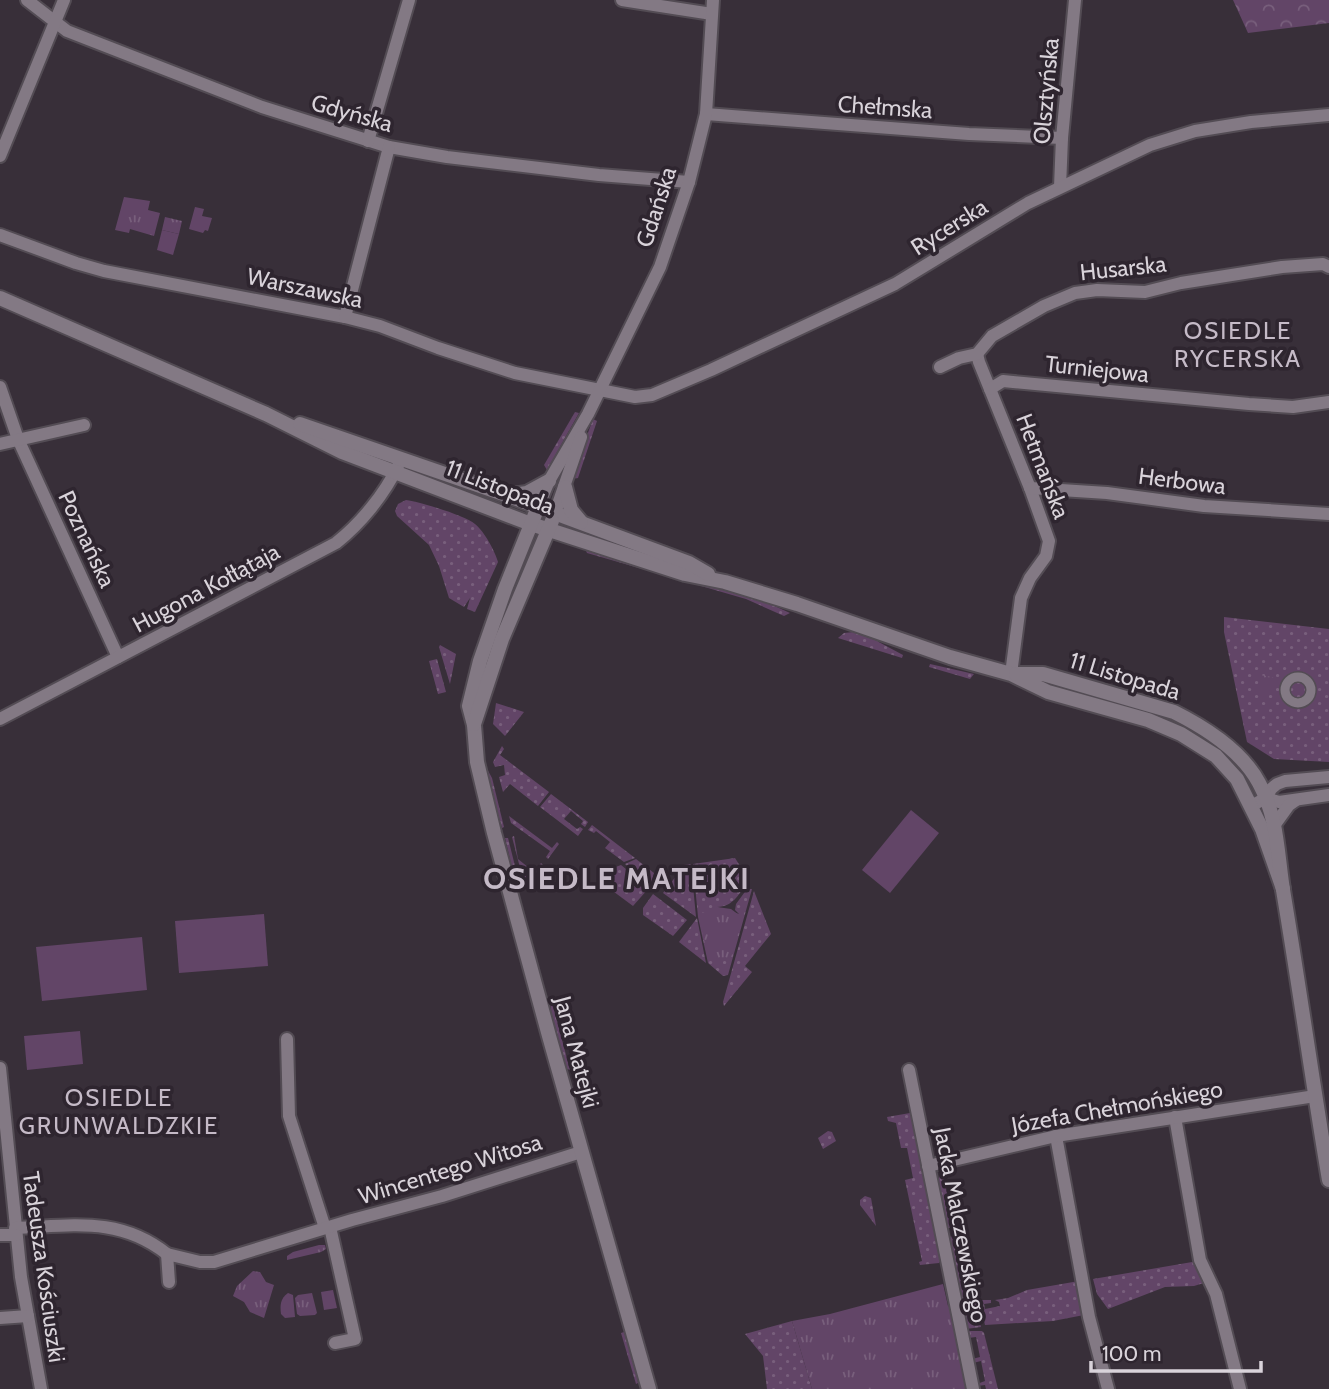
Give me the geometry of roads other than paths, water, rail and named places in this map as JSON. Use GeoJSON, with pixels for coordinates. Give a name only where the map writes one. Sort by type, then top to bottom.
{"type":"FeatureCollection","features":[{"type":"Feature","properties":{"kind":"street","name":"Gdyńska"},"geometry":{"type":"LineString","coordinates":[[27,0],[67,31],[249,102],[389,147],[516,165],[690,183]]}},
{"type":"Feature","properties":{"kind":"street"},"geometry":{"type":"LineString","coordinates":[[0,156],[64,0]]}},
{"type":"Feature","properties":{"kind":"street"},"geometry":{"type":"LineString","coordinates":[[368,141],[408,0]]}},
{"type":"Feature","properties":{"kind":"street"},"geometry":{"type":"LineString","coordinates":[[622,0],[712,14]]}},
{"type":"Feature","properties":{"kind":"street","name":"Gdańska"},"geometry":{"type":"LineString","coordinates":[[531,524],[548,481],[588,414],[660,267],[690,183],[706,114],[713,0]]}},
{"type":"Feature","properties":{"kind":"street","name":"Olsztyńska"},"geometry":{"type":"LineString","coordinates":[[1060,187],[1075,0]]}},
{"type":"Feature","properties":{"kind":"street","name":"Chełmska"},"geometry":{"type":"LineString","coordinates":[[706,114],[969,134],[1062,138]]}},
{"type":"Feature","properties":{"kind":"street","name":"Rycerska"},"geometry":{"type":"LineString","coordinates":[[599,390],[642,397],[711,370],[895,284],[1028,203],[1150,145],[1195,131],[1251,122],[1329,115]]}},
{"type":"Feature","properties":{"kind":"street"},"geometry":{"type":"LineString","coordinates":[[345,317],[389,147]]}},
{"type":"Feature","properties":{"kind":"street","name":"Warszawska"},"geometry":{"type":"LineString","coordinates":[[0,235],[104,271],[345,317],[380,326],[505,370],[599,390]]}},
{"type":"Feature","properties":{"kind":"street","name":"Husarska"},"geometry":{"type":"LineString","coordinates":[[940,367],[978,354],[992,336],[1044,306],[1074,293],[1097,290],[1145,292],[1181,283],[1282,267],[1323,264],[1329,267]]}},
{"type":"Feature","properties":{"kind":"street","name":"11 Listopada"},"geometry":{"type":"LineString","coordinates":[[0,298],[266,414],[326,444],[506,495],[689,563],[725,582]]}},
{"type":"Feature","properties":{"kind":"street","name":"Hetmańska"},"geometry":{"type":"LineString","coordinates":[[978,354],[989,389],[1049,541],[1046,556],[1030,578],[1021,598],[1011,674]]}},
{"type":"Feature","properties":{"kind":"street","name":"Turniejowa"},"geometry":{"type":"LineString","coordinates":[[989,389],[1003,381],[1293,407],[1329,402]]}},
{"type":"Feature","properties":{"kind":"street","name":"Poznańska"},"geometry":{"type":"LineString","coordinates":[[0,387],[18,439],[118,657]]}},
{"type":"Feature","properties":{"kind":"street","name":"Gdańska"},"geometry":{"type":"LineString","coordinates":[[555,513],[588,414]]}},
{"type":"Feature","properties":{"kind":"street"},"geometry":{"type":"LineString","coordinates":[[0,444],[84,425]]}},
{"type":"Feature","properties":{"kind":"street","name":"11 Listopada"},"geometry":{"type":"LineString","coordinates":[[398,466],[500,512],[548,530],[685,574],[725,582],[797,604],[950,657],[1011,674],[1048,692],[1148,720],[1193,740],[1228,768],[1251,806],[1283,889]]}},
{"type":"Feature","properties":{"kind":"street","name":"Hugona Kołłątaja"},"geometry":{"type":"LineString","coordinates":[[0,719],[336,543],[366,513],[398,466]]}},
{"type":"Feature","properties":{"kind":"street"},"geometry":{"type":"LineString","coordinates":[[506,495],[527,494],[548,481]]}},
{"type":"Feature","properties":{"kind":"street"},"geometry":{"type":"LineString","coordinates":[[565,487],[571,510],[582,523]]}},
{"type":"Feature","properties":{"kind":"street","name":"Herbowa"},"geometry":{"type":"LineString","coordinates":[[1030,488],[1107,493],[1204,506],[1329,514]]}},
{"type":"Feature","properties":{"kind":"street"},"geometry":{"type":"LineString","coordinates":[[500,512],[518,532],[521,549]]}},
{"type":"Feature","properties":{"kind":"street","name":"Jana Matejki"},"geometry":{"type":"LineString","coordinates":[[474,725],[498,649],[555,513]]}},
{"type":"Feature","properties":{"kind":"street","name":"Jana Matejki"},"geometry":{"type":"LineString","coordinates":[[531,524],[505,589],[472,686],[468,706],[474,725],[482,786],[581,1152],[649,1389]]}},
{"type":"Feature","properties":{"kind":"street"},"geometry":{"type":"LineString","coordinates":[[538,556],[561,540],[576,539]]}},
{"type":"Feature","properties":{"kind":"street","name":"11 Listopada"},"geometry":{"type":"LineString","coordinates":[[1011,674],[1043,674],[1174,712],[1216,738],[1251,771],[1276,824],[1283,889],[1329,1180]]}},
{"type":"Feature","properties":{"kind":"street"},"geometry":{"type":"LineString","coordinates":[[1310,692],[1323,694]]}},
{"type":"Feature","properties":{"kind":"street"},"geometry":{"type":"LineString","coordinates":[[1251,771],[1269,781],[1329,777]]}},
{"type":"Feature","properties":{"kind":"street"},"geometry":{"type":"LineString","coordinates":[[1251,806],[1266,798],[1273,786],[1285,781]]}},
{"type":"Feature","properties":{"kind":"street"},"geometry":{"type":"LineString","coordinates":[[1266,798],[1279,802],[1329,795]]}},
{"type":"Feature","properties":{"kind":"street"},"geometry":{"type":"LineString","coordinates":[[1276,824],[1289,805],[1298,799]]}},
{"type":"Feature","properties":{"kind":"street"},"geometry":{"type":"LineString","coordinates":[[287,1039],[289,1116],[328,1227],[355,1339],[335,1343]]}},
{"type":"Feature","properties":{"kind":"street","name":"Tadeusza Kościuszki"},"geometry":{"type":"LineString","coordinates":[[0,1068],[16,1231],[41,1389]]}},
{"type":"Feature","properties":{"kind":"street","name":"Jacka Malczewskiego"},"geometry":{"type":"LineString","coordinates":[[909,1070],[973,1389]]}},
{"type":"Feature","properties":{"kind":"street","name":"Józefa Chełmońskiego"},"geometry":{"type":"LineString","coordinates":[[928,1166],[1056,1136],[1315,1096]]}},
{"type":"Feature","properties":{"kind":"street"},"geometry":{"type":"LineString","coordinates":[[1175,1117],[1200,1260],[1216,1294],[1240,1389]]}},
{"type":"Feature","properties":{"kind":"street"},"geometry":{"type":"LineString","coordinates":[[1056,1136],[1089,1317],[1108,1389]]}},
{"type":"Feature","properties":{"kind":"street","name":"Wincentego Witosa"},"geometry":{"type":"LineString","coordinates":[[0,1236],[16,1231],[100,1225],[138,1236],[165,1252],[200,1262],[214,1262],[442,1196],[581,1152]]}},
{"type":"Feature","properties":{"kind":"street"},"geometry":{"type":"LineString","coordinates":[[165,1252],[169,1282]]}},
{"type":"Feature","properties":{"kind":"street"},"geometry":{"type":"LineString","coordinates":[[0,1318],[28,1317]]}},
{"type":"Feature","properties":{"kind":"district","name":"OSIEDLE RYCERSKA"},"geometry":{"type":"Point","coordinates":[1238,345]}},
{"type":"Feature","properties":{"kind":"district","name":"OSIEDLE MATEJKI"},"geometry":{"type":"Point","coordinates":[617,879]}},
{"type":"Feature","properties":{"kind":"district","name":"OSIEDLE GRUNWALDZKIE"},"geometry":{"type":"Point","coordinates":[119,1112]}}]}
